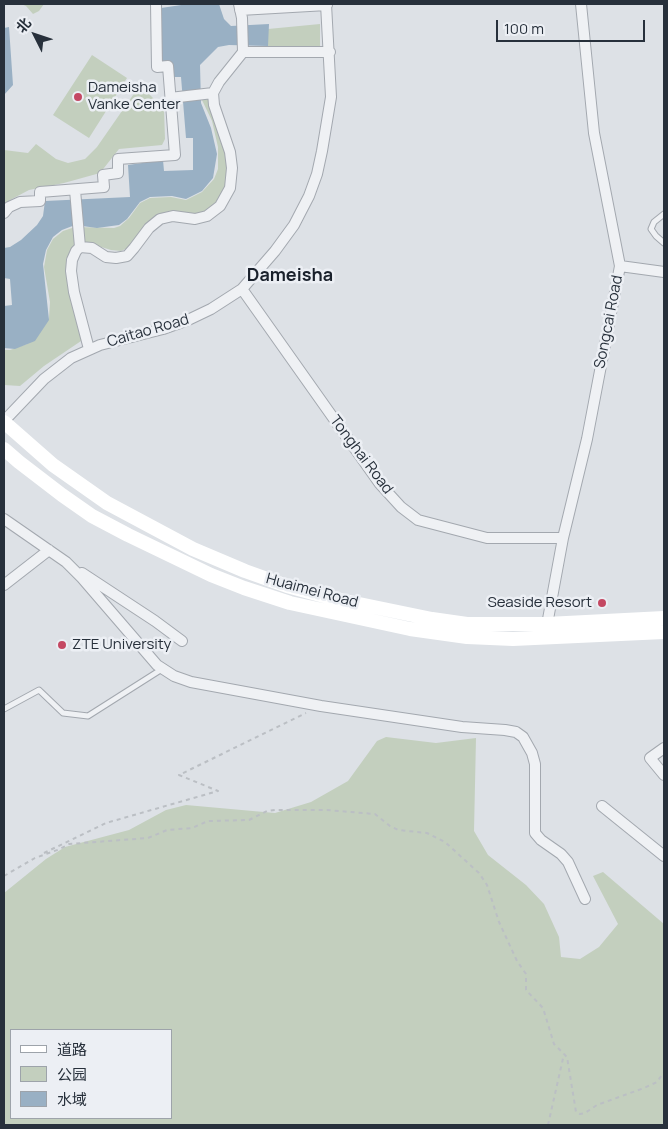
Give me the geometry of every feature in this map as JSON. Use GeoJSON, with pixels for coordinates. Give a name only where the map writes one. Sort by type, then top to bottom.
{"type":"FeatureCollection","features":[{"type":"Feature","properties":{"kind":"main road","name":"Huaimei Road"},"geometry":{"type":"LineString","coordinates":[[4,421],[53,465],[107,502],[193,549],[263,578],[335,599],[453,622],[546,631],[664,632]]}},
{"type":"Feature","properties":{"kind":"main road","name":"Huaimei Road"},"geometry":{"type":"LineString","coordinates":[[4,448],[36,476],[92,516],[164,553],[211,575],[266,596],[322,611],[431,633],[483,638],[664,618]]}},
{"type":"Feature","properties":{"kind":"street"},"geometry":{"type":"LineString","coordinates":[[4,213],[9,207],[20,202],[40,201],[40,192],[104,187],[103,175],[118,173],[118,159],[174,155],[168,66],[157,67],[156,4]]}},
{"type":"Feature","properties":{"kind":"street"},"geometry":{"type":"LineString","coordinates":[[170,98],[208,94],[243,52],[240,7],[326,4]]}},
{"type":"Feature","properties":{"kind":"street","name":"Caitao Road"},"geometry":{"type":"LineString","coordinates":[[4,421],[58,367],[71,358],[100,345],[163,329],[188,320],[220,304],[242,289],[275,251],[294,225],[309,196],[317,174],[328,125],[331,97],[326,4]]}},
{"type":"Feature","properties":{"kind":"street","name":"Songcai Road"},"geometry":{"type":"LineString","coordinates":[[546,631],[563,538],[587,439],[620,266],[594,133],[582,4]]}},
{"type":"Feature","properties":{"kind":"street"},"geometry":{"type":"LineString","coordinates":[[243,52],[330,52]]}},
{"type":"Feature","properties":{"kind":"street"},"geometry":{"type":"LineString","coordinates":[[80,247],[92,248],[106,257],[127,256],[149,228],[160,219],[172,216],[195,219],[207,216],[220,206],[230,188],[232,168],[230,152],[214,105],[208,94]]}},
{"type":"Feature","properties":{"kind":"street"},"geometry":{"type":"LineString","coordinates":[[75,190],[80,247],[72,260],[71,271],[74,292],[89,349]]}},
{"type":"Feature","properties":{"kind":"street"},"geometry":{"type":"LineString","coordinates":[[620,266],[664,272]]}},
{"type":"Feature","properties":{"kind":"street","name":"Tonghai Road"},"geometry":{"type":"LineString","coordinates":[[242,289],[380,484],[401,507],[418,520],[487,538],[563,538]]}},
{"type":"Feature","properties":{"kind":"street"},"geometry":{"type":"LineString","coordinates":[[4,519],[182,641]]}},
{"type":"Feature","properties":{"kind":"street"},"geometry":{"type":"LineString","coordinates":[[4,585],[50,550]]}},
{"type":"Feature","properties":{"kind":"street"},"geometry":{"type":"LineString","coordinates":[[66,562],[157,665],[174,676],[192,682],[321,706],[462,727],[516,732],[523,738],[532,753],[535,764],[535,833],[568,862],[585,899]]}},
{"type":"Feature","properties":{"kind":"street"},"geometry":{"type":"LineString","coordinates":[[664,748],[650,758],[664,775]]}},
{"type":"Feature","properties":{"kind":"street"},"geometry":{"type":"LineString","coordinates":[[602,806],[664,856]]}},
{"type":"Feature","properties":{"kind":"lane"},"geometry":{"type":"LineString","coordinates":[[664,214],[654,222],[651,229],[664,243]]}},
{"type":"Feature","properties":{"kind":"lane"},"geometry":{"type":"LineString","coordinates":[[4,709],[39,690],[63,714],[88,716],[162,669]]}},
{"type":"Feature","properties":{"kind":"path"},"geometry":{"type":"LineString","coordinates":[[4,876],[35,858],[106,823],[218,791],[179,775],[321,706]]}},
{"type":"Feature","properties":{"kind":"path"},"geometry":{"type":"LineString","coordinates":[[35,858],[69,844],[148,838],[167,830],[192,828],[208,821],[249,820],[267,811],[327,810],[375,814],[398,830],[427,833],[445,842],[479,873],[486,885],[517,961],[526,974],[526,990],[543,1008],[554,1044],[569,1061],[574,1108],[580,1114],[604,1102],[657,1082],[664,1072]]}},
{"type":"Feature","properties":{"kind":"path"},"geometry":{"type":"LineString","coordinates":[[548,1125],[564,1054]]}},
{"type":"Feature","properties":{"kind":"green space"},"geometry":{"type":"Polygon","coordinates":[[[21,4],[44,4],[39,11],[33,14],[26,6],[21,4]]]}},
{"type":"Feature","properties":{"kind":"green space"},"geometry":{"type":"Polygon","coordinates":[[[320,24],[320,58],[254,57],[256,46],[268,46],[268,29],[320,24]]]}},
{"type":"Feature","properties":{"kind":"green space"},"geometry":{"type":"Polygon","coordinates":[[[92,55],[127,78],[89,138],[53,115],[92,55]]]}},
{"type":"Feature","properties":{"kind":"green space"},"geometry":{"type":"Polygon","coordinates":[[[140,85],[164,109],[165,139],[162,145],[119,149],[100,173],[29,190],[10,200],[4,206],[4,150],[28,153],[36,144],[56,159],[68,163],[85,159],[97,147],[140,85]]]}},
{"type":"Feature","properties":{"kind":"green space"},"geometry":{"type":"Polygon","coordinates":[[[209,99],[227,152],[228,184],[221,197],[204,214],[165,212],[152,220],[132,246],[121,251],[85,242],[75,245],[66,259],[67,272],[84,339],[44,366],[20,386],[4,385],[4,350],[10,350],[27,344],[38,335],[49,318],[50,302],[44,267],[47,250],[53,239],[63,231],[75,227],[114,228],[120,226],[129,218],[140,203],[150,198],[171,197],[186,200],[202,192],[214,179],[218,169],[218,147],[212,121],[202,100],[209,99]]]}},
{"type":"Feature","properties":{"kind":"green space"},"geometry":{"type":"Polygon","coordinates":[[[386,737],[436,743],[476,738],[474,831],[488,855],[526,885],[544,904],[559,937],[561,957],[580,959],[599,947],[618,924],[593,876],[603,872],[664,924],[664,1125],[4,1125],[4,893],[46,859],[65,847],[129,830],[166,810],[186,805],[275,813],[311,802],[348,781],[377,741],[386,737]]]}},
{"type":"Feature","properties":{"kind":"water"},"geometry":{"type":"Polygon","coordinates":[[[188,4],[219,4],[224,19],[231,26],[269,24],[268,46],[229,45],[218,47],[200,65],[201,103],[211,128],[217,154],[213,178],[202,191],[186,199],[172,196],[150,197],[140,202],[127,219],[119,225],[97,228],[75,225],[62,230],[53,237],[46,250],[43,264],[49,320],[35,341],[15,349],[4,348],[4,306],[12,305],[10,279],[4,278],[4,248],[10,247],[21,240],[37,225],[43,216],[45,201],[130,197],[128,165],[163,160],[164,171],[193,170],[193,138],[186,138],[181,77],[173,77],[172,62],[162,62],[161,8],[188,4]]]}},
{"type":"Feature","properties":{"kind":"water"},"geometry":{"type":"Polygon","coordinates":[[[9,27],[13,85],[4,95],[4,28],[9,27]]]}},
{"type":"Feature","properties":{"kind":"place","name":"Dameisha Vanke Center"},"geometry":{"type":"Point","coordinates":[78,97]}},
{"type":"Feature","properties":{"kind":"place","name":"Seaside Resort"},"geometry":{"type":"Point","coordinates":[602,603]}},
{"type":"Feature","properties":{"kind":"place","name":"ZTE University"},"geometry":{"type":"Point","coordinates":[62,645]}},
{"type":"Feature","properties":{"kind":"district","name":"Dameisha"},"geometry":{"type":"Point","coordinates":[290,276]}}]}
